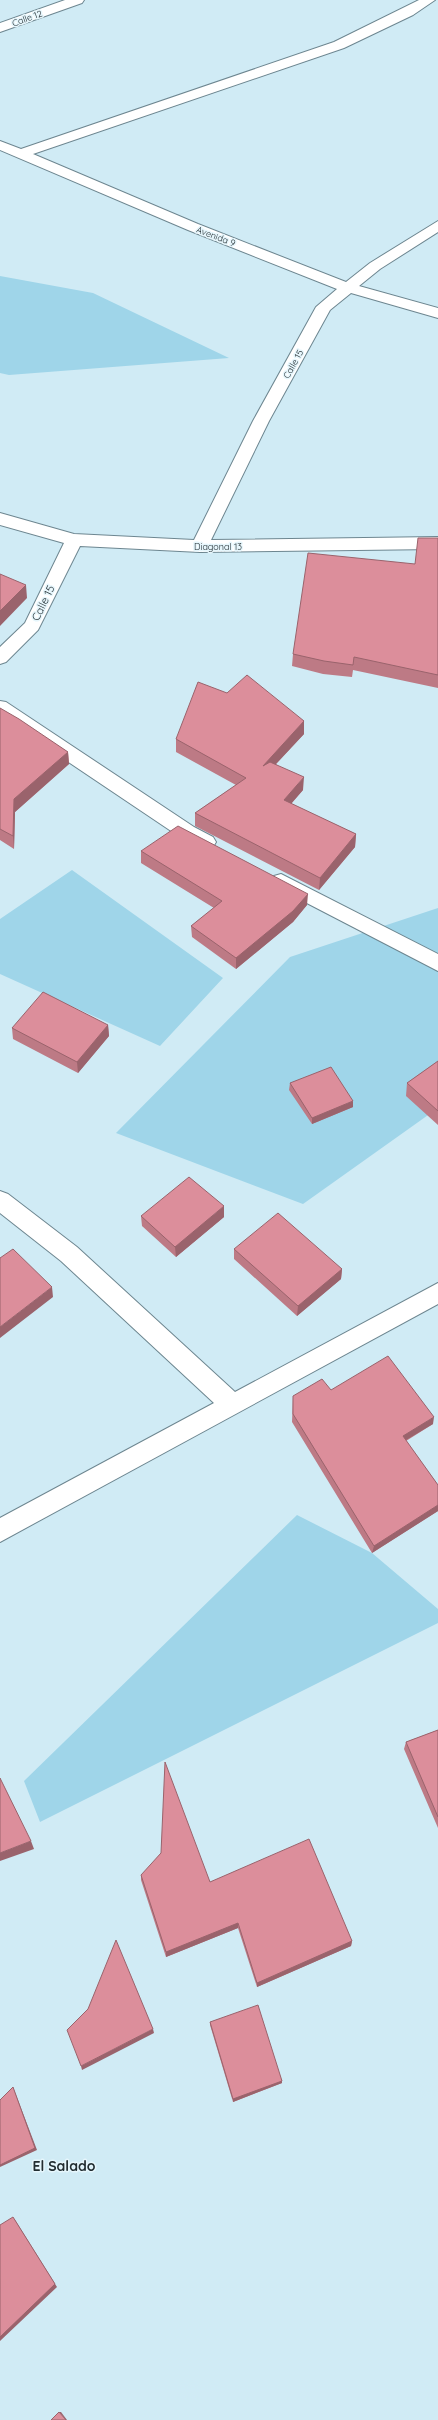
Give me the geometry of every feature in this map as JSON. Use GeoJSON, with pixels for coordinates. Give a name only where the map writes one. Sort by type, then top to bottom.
{"type":"FeatureCollection","features":[{"type":"Feature","properties":{"kind":"street","name":"Calle 12"},"geometry":{"type":"LineString","coordinates":[[0,28],[77,0]]}},
{"type":"Feature","properties":{"kind":"street"},"geometry":{"type":"LineString","coordinates":[[22,153],[339,45],[408,12],[428,0]]}},
{"type":"Feature","properties":{"kind":"street","name":"Avenida 9"},"geometry":{"type":"LineString","coordinates":[[0,145],[22,153],[192,227],[349,288],[438,313]]}},
{"type":"Feature","properties":{"kind":"street","name":"Calle 15"},"geometry":{"type":"LineString","coordinates":[[200,546],[261,421],[324,308],[375,266],[438,225]]}},
{"type":"Feature","properties":{"kind":"street","name":"Diagonal 13"},"geometry":{"type":"LineString","coordinates":[[0,519],[74,540],[200,546],[438,543]]}},
{"type":"Feature","properties":{"kind":"street","name":"Calle 15"},"geometry":{"type":"LineString","coordinates":[[0,658],[32,626],[74,540]]}},
{"type":"Feature","properties":{"kind":"street"},"geometry":{"type":"LineString","coordinates":[[0,707],[187,832],[220,849]]}},
{"type":"Feature","properties":{"kind":"street"},"geometry":{"type":"LineString","coordinates":[[262,871],[438,963]]}},
{"type":"Feature","properties":{"kind":"street"},"geometry":{"type":"LineString","coordinates":[[0,1200],[69,1254],[232,1404]]}},
{"type":"Feature","properties":{"kind":"street"},"geometry":{"type":"LineString","coordinates":[[0,1531],[232,1404],[422,1304],[438,1293]]}},
{"type":"Feature","properties":{"kind":"shaded area"},"geometry":{"type":"Polygon","coordinates":[[[0,276],[93,293],[229,358],[9,375],[0,373],[0,276]]]}},
{"type":"Feature","properties":{"kind":"shaded area"},"geometry":{"type":"Polygon","coordinates":[[[72,870],[223,978],[160,1046],[0,974],[0,919],[72,870]]]}},
{"type":"Feature","properties":{"kind":"shaded area"},"geometry":{"type":"Polygon","coordinates":[[[438,908],[438,1108],[303,1204],[116,1133],[290,957],[438,908]]]}},
{"type":"Feature","properties":{"kind":"shaded area"},"geometry":{"type":"Polygon","coordinates":[[[297,1515],[372,1553],[438,1609],[438,1623],[40,1822],[24,1781],[297,1515]]]}},
{"type":"Feature","properties":{"kind":"building"},"geometry":{"type":"Polygon","coordinates":[[[418,538],[438,538],[438,675],[354,657],[353,665],[324,661],[293,654],[308,553],[415,564],[418,538]]]}},
{"type":"Feature","properties":{"kind":"building"},"geometry":{"type":"Polygon","coordinates":[[[0,574],[26,585],[0,611],[0,574]]]}},
{"type":"Feature","properties":{"kind":"building"},"geometry":{"type":"Polygon","coordinates":[[[247,675],[304,721],[263,766],[270,762],[304,777],[284,800],[356,834],[320,878],[195,813],[246,778],[176,739],[198,682],[227,693],[247,675]]]}},
{"type":"Feature","properties":{"kind":"building"},"geometry":{"type":"Polygon","coordinates":[[[0,708],[68,752],[14,799],[13,836],[0,829],[0,708]]]}},
{"type":"Feature","properties":{"kind":"building"},"geometry":{"type":"Polygon","coordinates":[[[178,826],[308,894],[293,911],[236,958],[191,926],[222,901],[141,851],[178,826]]]}},
{"type":"Feature","properties":{"kind":"building"},"geometry":{"type":"Polygon","coordinates":[[[43,992],[108,1025],[77,1062],[12,1028],[43,992]]]}},
{"type":"Feature","properties":{"kind":"building"},"geometry":{"type":"Polygon","coordinates":[[[438,1061],[438,1111],[407,1083],[438,1061]]]}},
{"type":"Feature","properties":{"kind":"building"},"geometry":{"type":"Polygon","coordinates":[[[331,1067],[353,1101],[312,1118],[290,1083],[331,1067]]]}},
{"type":"Feature","properties":{"kind":"building"},"geometry":{"type":"Polygon","coordinates":[[[189,1177],[224,1206],[175,1247],[141,1216],[189,1177]]]}},
{"type":"Feature","properties":{"kind":"building"},"geometry":{"type":"Polygon","coordinates":[[[278,1213],[342,1269],[298,1306],[234,1249],[278,1213]]]}},
{"type":"Feature","properties":{"kind":"building"},"geometry":{"type":"Polygon","coordinates":[[[13,1249],[52,1287],[0,1327],[0,1258],[13,1249]]]}},
{"type":"Feature","properties":{"kind":"building"},"geometry":{"type":"Polygon","coordinates":[[[388,1356],[434,1417],[403,1436],[438,1485],[438,1505],[374,1546],[293,1414],[293,1396],[322,1379],[331,1390],[388,1356]]]}},
{"type":"Feature","properties":{"kind":"building"},"geometry":{"type":"Polygon","coordinates":[[[438,1730],[438,1817],[406,1742],[438,1730]]]}},
{"type":"Feature","properties":{"kind":"building"},"geometry":{"type":"Polygon","coordinates":[[[165,1762],[210,1882],[309,1839],[352,1941],[257,1983],[238,1923],[166,1952],[141,1875],[161,1853],[165,1762]]]}},
{"type":"Feature","properties":{"kind":"building"},"geometry":{"type":"Polygon","coordinates":[[[0,1778],[31,1841],[0,1853],[0,1778]]]}},
{"type":"Feature","properties":{"kind":"building"},"geometry":{"type":"Polygon","coordinates":[[[116,1940],[153,2029],[81,2066],[67,2030],[88,2009],[116,1940]]]}},
{"type":"Feature","properties":{"kind":"building"},"geometry":{"type":"Polygon","coordinates":[[[258,2005],[282,2081],[233,2099],[210,2022],[258,2005]]]}},
{"type":"Feature","properties":{"kind":"building"},"geometry":{"type":"Polygon","coordinates":[[[13,2087],[35,2148],[0,2165],[0,2100],[13,2087]]]}},
{"type":"Feature","properties":{"kind":"building"},"geometry":{"type":"Polygon","coordinates":[[[13,2217],[55,2284],[0,2337],[0,2225],[13,2217]]]}},
{"type":"Feature","properties":{"kind":"building"},"geometry":{"type":"Polygon","coordinates":[[[59,2412],[66,2420],[51,2420],[59,2412]]]}},
{"type":"Feature","properties":{"kind":"district","name":"El Salado"},"geometry":{"type":"Point","coordinates":[64,2166]}}]}
